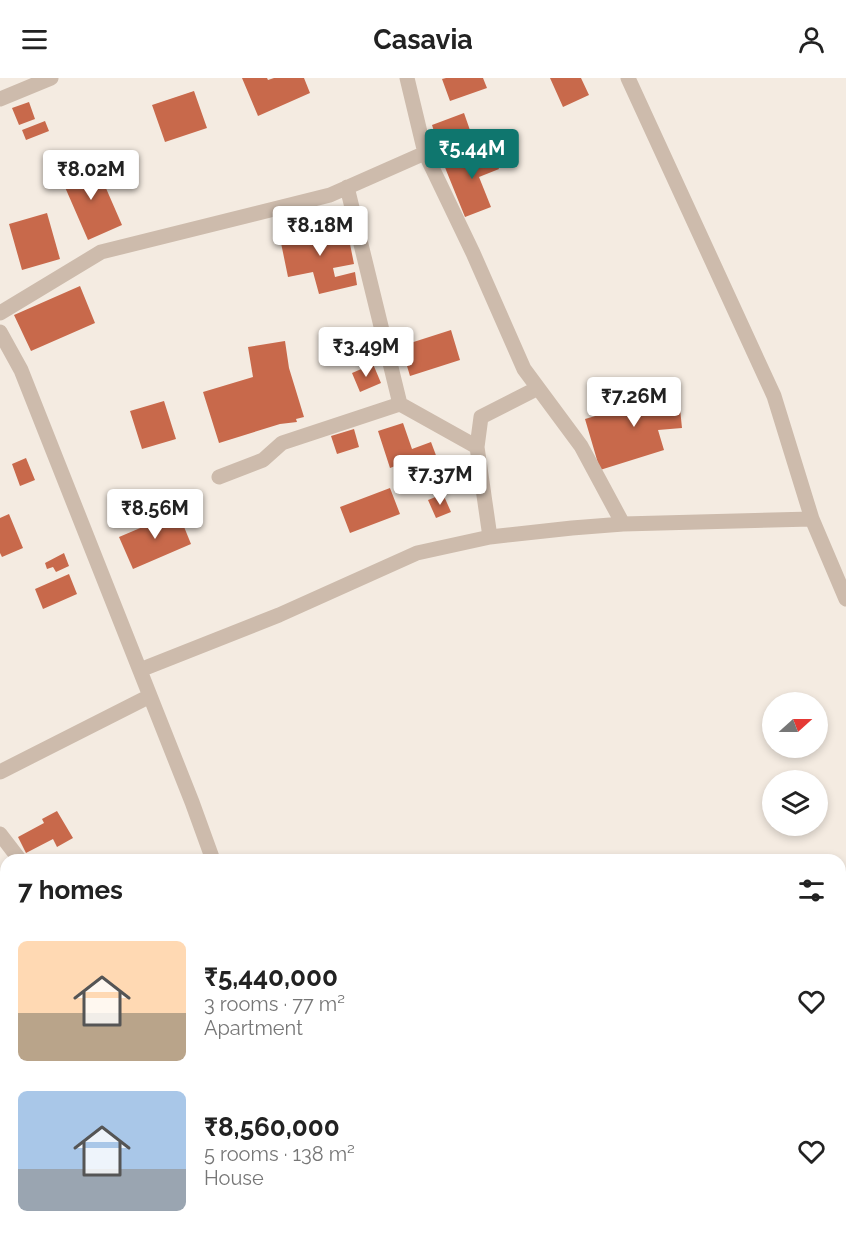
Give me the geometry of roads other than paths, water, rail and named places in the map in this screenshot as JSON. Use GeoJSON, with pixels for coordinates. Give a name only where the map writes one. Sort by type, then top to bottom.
{"type":"FeatureCollection","features":[{"type":"Feature","properties":{"kind":"street"},"geometry":{"type":"LineString","coordinates":[[0,99],[51,78]]}},
{"type":"Feature","properties":{"kind":"street"},"geometry":{"type":"LineString","coordinates":[[407,78],[425,153],[525,369],[581,446],[623,524]]}},
{"type":"Feature","properties":{"kind":"street"},"geometry":{"type":"LineString","coordinates":[[628,78],[774,396],[812,519],[846,599]]}},
{"type":"Feature","properties":{"kind":"street"},"geometry":{"type":"LineString","coordinates":[[0,313],[100,252],[330,195],[425,153]]}},
{"type":"Feature","properties":{"kind":"street"},"geometry":{"type":"LineString","coordinates":[[347,187],[400,404],[477,447]]}},
{"type":"Feature","properties":{"kind":"street"},"geometry":{"type":"LineString","coordinates":[[0,332],[21,370],[211,854]]}},
{"type":"Feature","properties":{"kind":"street"},"geometry":{"type":"LineString","coordinates":[[490,537],[477,447],[481,417],[538,388]]}},
{"type":"Feature","properties":{"kind":"street"},"geometry":{"type":"LineString","coordinates":[[219,477],[263,460],[282,443],[400,404]]}},
{"type":"Feature","properties":{"kind":"street"},"geometry":{"type":"LineString","coordinates":[[140,670],[279,615],[417,553],[490,537],[572,528],[623,524],[812,519]]}},
{"type":"Feature","properties":{"kind":"street"},"geometry":{"type":"LineString","coordinates":[[0,772],[150,696]]}},
{"type":"Feature","properties":{"kind":"street"},"geometry":{"type":"LineString","coordinates":[[0,834],[15,854]]}}]}
